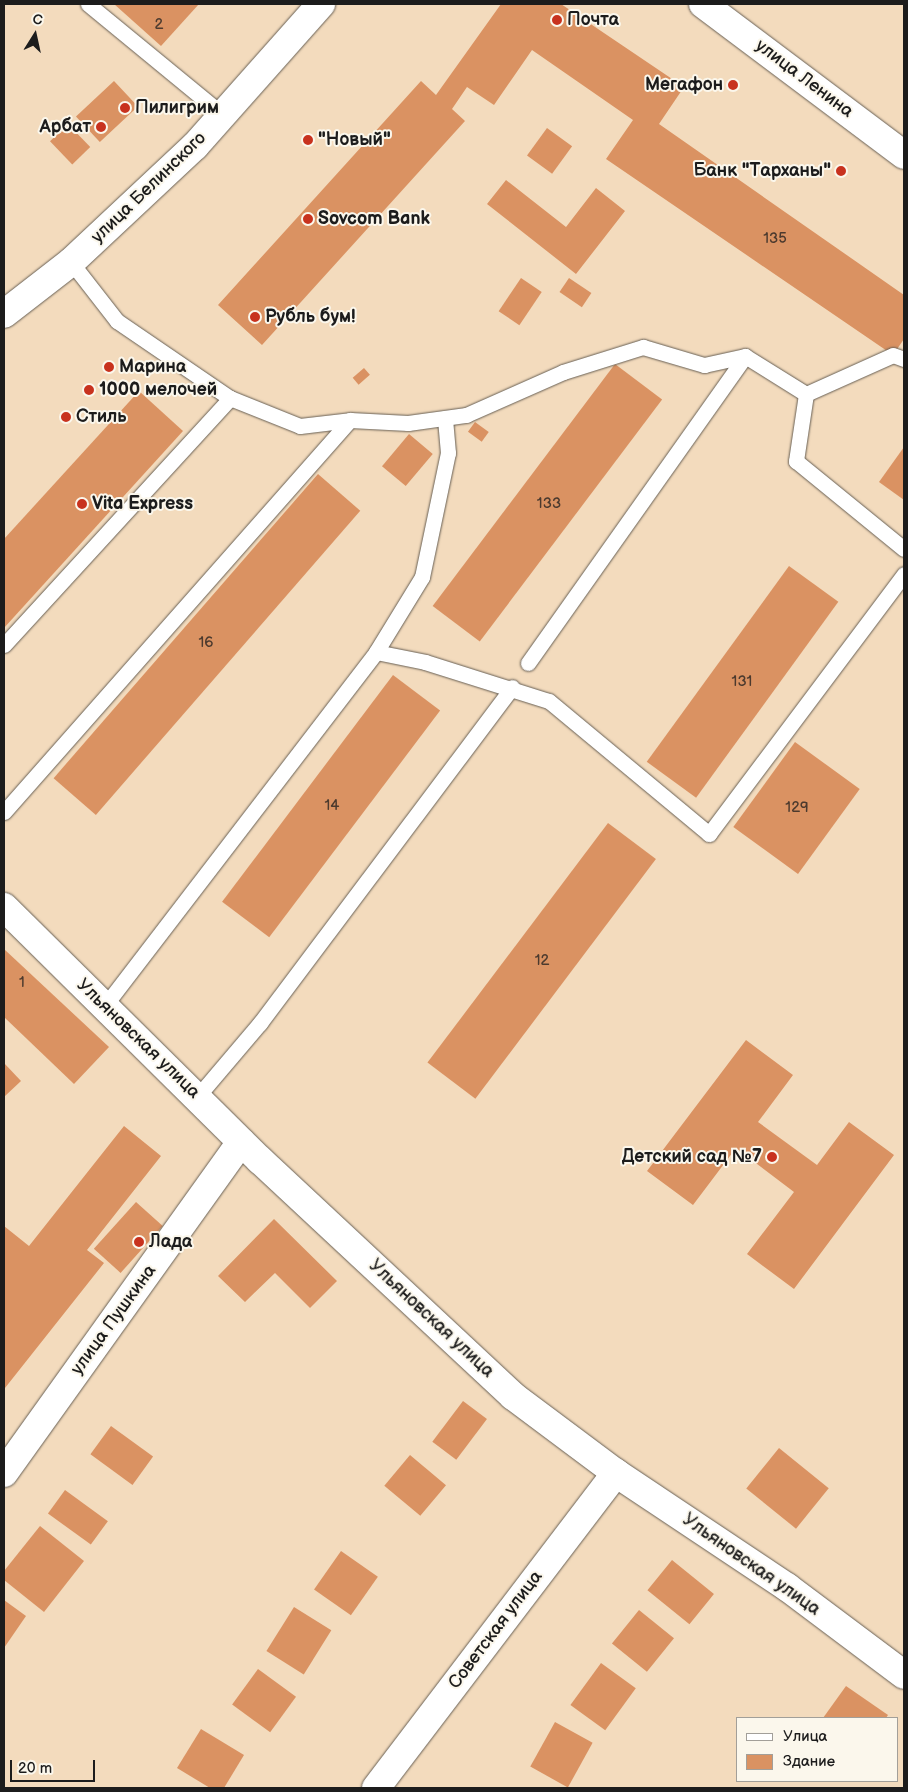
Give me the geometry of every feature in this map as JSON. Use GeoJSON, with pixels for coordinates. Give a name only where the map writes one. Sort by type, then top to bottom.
{"type":"FeatureCollection","features":[{"type":"Feature","properties":{"kind":"street","name":"улица Белинского"},"geometry":{"type":"LineString","coordinates":[[4,314],[71,262],[195,146],[321,4]]}},
{"type":"Feature","properties":{"kind":"street","name":"улица Ленина"},"geometry":{"type":"LineString","coordinates":[[703,4],[904,155]]}},
{"type":"Feature","properties":{"kind":"street","name":"Ульяновская улица"},"geometry":{"type":"LineString","coordinates":[[4,907],[103,1008],[198,1096],[241,1142],[513,1396],[616,1473],[788,1587],[904,1675]]}},
{"type":"Feature","properties":{"kind":"street","name":"улица Пушкина"},"geometry":{"type":"LineString","coordinates":[[4,1473],[241,1142]]}},
{"type":"Feature","properties":{"kind":"street","name":"Советская улица"},"geometry":{"type":"LineString","coordinates":[[376,1788],[616,1473]]}},
{"type":"Feature","properties":{"kind":"lane"},"geometry":{"type":"LineString","coordinates":[[88,4],[223,115]]}},
{"type":"Feature","properties":{"kind":"lane"},"geometry":{"type":"LineString","coordinates":[[71,262],[117,321],[230,398],[300,426],[350,420],[408,423],[466,415],[563,372],[643,347],[704,365],[745,356],[806,394]]}},
{"type":"Feature","properties":{"kind":"lane"},"geometry":{"type":"LineString","coordinates":[[806,394],[893,355],[904,358]]}},
{"type":"Feature","properties":{"kind":"lane"},"geometry":{"type":"LineString","coordinates":[[528,663],[745,356]]}},
{"type":"Feature","properties":{"kind":"lane"},"geometry":{"type":"LineString","coordinates":[[806,394],[796,461],[904,549]]}},
{"type":"Feature","properties":{"kind":"lane"},"geometry":{"type":"LineString","coordinates":[[4,645],[230,398]]}},
{"type":"Feature","properties":{"kind":"lane"},"geometry":{"type":"LineString","coordinates":[[103,1008],[376,652],[422,577],[448,453],[445,418]]}},
{"type":"Feature","properties":{"kind":"lane"},"geometry":{"type":"LineString","coordinates":[[4,812],[350,420]]}},
{"type":"Feature","properties":{"kind":"lane"},"geometry":{"type":"LineString","coordinates":[[376,652],[512,687],[549,700],[709,834],[904,574]]}},
{"type":"Feature","properties":{"kind":"lane"},"geometry":{"type":"LineString","coordinates":[[198,1096],[260,1022],[512,687]]}},
{"type":"Feature","properties":{"kind":"building"},"geometry":{"type":"Polygon","coordinates":[[[114,4],[199,4],[161,46],[114,4]]]}},
{"type":"Feature","properties":{"kind":"building"},"geometry":{"type":"Polygon","coordinates":[[[501,4],[561,4],[684,87],[659,124],[904,295],[904,339],[893,355],[606,159],[633,120],[532,50],[494,105],[467,87],[452,109],[465,121],[262,345],[218,305],[421,81],[436,95],[501,4]]]}},
{"type":"Feature","properties":{"kind":"building"},"geometry":{"type":"Polygon","coordinates":[[[114,81],[138,107],[100,142],[76,116],[114,81]]]}},
{"type":"Feature","properties":{"kind":"building"},"geometry":{"type":"Polygon","coordinates":[[[68,124],[90,147],[72,164],[50,141],[68,124]]]}},
{"type":"Feature","properties":{"kind":"building"},"geometry":{"type":"Polygon","coordinates":[[[547,128],[572,146],[552,174],[527,156],[547,128]]]}},
{"type":"Feature","properties":{"kind":"building"},"geometry":{"type":"Polygon","coordinates":[[[506,180],[566,227],[596,188],[625,211],[576,274],[487,204],[506,180]]]}},
{"type":"Feature","properties":{"kind":"building"},"geometry":{"type":"Polygon","coordinates":[[[521,278],[542,292],[519,325],[499,311],[521,278]]]}},
{"type":"Feature","properties":{"kind":"building"},"geometry":{"type":"Polygon","coordinates":[[[569,278],[591,293],[582,307],[559,292],[569,278]]]}},
{"type":"Feature","properties":{"kind":"building"},"geometry":{"type":"Polygon","coordinates":[[[615,364],[662,400],[480,641],[433,606],[615,364]]]}},
{"type":"Feature","properties":{"kind":"building"},"geometry":{"type":"Polygon","coordinates":[[[364,368],[370,375],[359,385],[353,378],[364,368]]]}},
{"type":"Feature","properties":{"kind":"building"},"geometry":{"type":"Polygon","coordinates":[[[139,391],[183,431],[4,628],[4,539],[139,391]]]}},
{"type":"Feature","properties":{"kind":"building"},"geometry":{"type":"Polygon","coordinates":[[[475,422],[489,432],[482,442],[468,432],[475,422]]]}},
{"type":"Feature","properties":{"kind":"building"},"geometry":{"type":"Polygon","coordinates":[[[409,434],[433,454],[406,486],[382,466],[409,434]]]}},
{"type":"Feature","properties":{"kind":"building"},"geometry":{"type":"Polygon","coordinates":[[[904,447],[904,500],[879,482],[904,447]]]}},
{"type":"Feature","properties":{"kind":"building"},"geometry":{"type":"Polygon","coordinates":[[[318,474],[360,511],[96,815],[54,778],[318,474]]]}},
{"type":"Feature","properties":{"kind":"building"},"geometry":{"type":"Polygon","coordinates":[[[789,566],[838,602],[696,798],[647,762],[789,566]]]}},
{"type":"Feature","properties":{"kind":"building"},"geometry":{"type":"Polygon","coordinates":[[[393,675],[440,711],[269,937],[222,902],[393,675]]]}},
{"type":"Feature","properties":{"kind":"building"},"geometry":{"type":"Polygon","coordinates":[[[795,742],[860,789],[798,874],[733,827],[795,742]]]}},
{"type":"Feature","properties":{"kind":"building"},"geometry":{"type":"Polygon","coordinates":[[[608,823],[656,859],[475,1099],[427,1063],[608,823]]]}},
{"type":"Feature","properties":{"kind":"building"},"geometry":{"type":"Polygon","coordinates":[[[4,949],[109,1047],[74,1084],[4,1017],[4,949]]]}},
{"type":"Feature","properties":{"kind":"building"},"geometry":{"type":"Polygon","coordinates":[[[746,1040],[793,1075],[758,1122],[817,1165],[849,1122],[894,1155],[794,1289],[747,1254],[794,1192],[736,1148],[693,1205],[647,1171],[746,1040]]]}},
{"type":"Feature","properties":{"kind":"building"},"geometry":{"type":"Polygon","coordinates":[[[4,1063],[21,1081],[4,1097],[4,1063]]]}},
{"type":"Feature","properties":{"kind":"building"},"geometry":{"type":"Polygon","coordinates":[[[124,1126],[161,1156],[87,1250],[104,1263],[5,1388],[4,1226],[29,1246],[124,1126]]]}},
{"type":"Feature","properties":{"kind":"building"},"geometry":{"type":"Polygon","coordinates":[[[136,1202],[163,1226],[121,1273],[94,1249],[136,1202]]]}},
{"type":"Feature","properties":{"kind":"building"},"geometry":{"type":"Polygon","coordinates":[[[274,1219],[337,1281],[310,1308],[275,1273],[245,1302],[218,1276],[274,1219]]]}},
{"type":"Feature","properties":{"kind":"building"},"geometry":{"type":"Polygon","coordinates":[[[463,1401],[487,1419],[456,1460],[432,1442],[463,1401]]]}},
{"type":"Feature","properties":{"kind":"building"},"geometry":{"type":"Polygon","coordinates":[[[111,1426],[153,1457],[132,1485],[90,1454],[111,1426]]]}},
{"type":"Feature","properties":{"kind":"building"},"geometry":{"type":"Polygon","coordinates":[[[779,1448],[829,1488],[796,1529],[746,1488],[779,1448]]]}},
{"type":"Feature","properties":{"kind":"building"},"geometry":{"type":"Polygon","coordinates":[[[410,1455],[446,1485],[420,1516],[384,1486],[410,1455]]]}},
{"type":"Feature","properties":{"kind":"building"},"geometry":{"type":"Polygon","coordinates":[[[65,1490],[108,1521],[91,1545],[48,1513],[65,1490]]]}},
{"type":"Feature","properties":{"kind":"building"},"geometry":{"type":"Polygon","coordinates":[[[40,1526],[84,1561],[44,1612],[4,1580],[4,1571],[40,1526]]]}},
{"type":"Feature","properties":{"kind":"building"},"geometry":{"type":"Polygon","coordinates":[[[341,1551],[378,1577],[351,1615],[314,1590],[341,1551]]]}},
{"type":"Feature","properties":{"kind":"building"},"geometry":{"type":"Polygon","coordinates":[[[672,1560],[714,1594],[689,1624],[647,1590],[672,1560]]]}},
{"type":"Feature","properties":{"kind":"building"},"geometry":{"type":"Polygon","coordinates":[[[4,1600],[26,1616],[4,1648],[4,1600]]]}},
{"type":"Feature","properties":{"kind":"building"},"geometry":{"type":"Polygon","coordinates":[[[294,1607],[331,1630],[304,1674],[266,1651],[294,1607]]]}},
{"type":"Feature","properties":{"kind":"building"},"geometry":{"type":"Polygon","coordinates":[[[639,1610],[674,1638],[647,1672],[612,1643],[639,1610]]]}},
{"type":"Feature","properties":{"kind":"building"},"geometry":{"type":"Polygon","coordinates":[[[601,1663],[636,1688],[605,1730],[570,1705],[601,1663]]]}},
{"type":"Feature","properties":{"kind":"building"},"geometry":{"type":"Polygon","coordinates":[[[258,1669],[296,1697],[270,1732],[232,1705],[258,1669]]]}},
{"type":"Feature","properties":{"kind":"building"},"geometry":{"type":"Polygon","coordinates":[[[846,1686],[888,1715],[887,1717],[824,1717],[846,1686]]]}},
{"type":"Feature","properties":{"kind":"building"},"geometry":{"type":"Polygon","coordinates":[[[555,1722],[593,1743],[568,1787],[530,1767],[555,1722]]]}},
{"type":"Feature","properties":{"kind":"building"},"geometry":{"type":"Polygon","coordinates":[[[201,1729],[244,1755],[224,1788],[210,1788],[177,1768],[201,1729]]]}},
{"type":"Feature","properties":{"kind":"place","name":"Почта"},"geometry":{"type":"Point","coordinates":[557,20]}},
{"type":"Feature","properties":{"kind":"place","name":"Мегафон"},"geometry":{"type":"Point","coordinates":[733,85]}},
{"type":"Feature","properties":{"kind":"place","name":"Пилигрим"},"geometry":{"type":"Point","coordinates":[125,108]}},
{"type":"Feature","properties":{"kind":"place","name":"Арбат"},"geometry":{"type":"Point","coordinates":[101,127]}},
{"type":"Feature","properties":{"kind":"place","name":"\"Новый\""},"geometry":{"type":"Point","coordinates":[308,140]}},
{"type":"Feature","properties":{"kind":"place","name":"Банк \"Тарханы\""},"geometry":{"type":"Point","coordinates":[841,171]}},
{"type":"Feature","properties":{"kind":"place","name":"Sovcom Bank"},"geometry":{"type":"Point","coordinates":[308,219]}},
{"type":"Feature","properties":{"kind":"place","name":"Рубль бум!"},"geometry":{"type":"Point","coordinates":[255,317]}},
{"type":"Feature","properties":{"kind":"place","name":"Марина"},"geometry":{"type":"Point","coordinates":[109,367]}},
{"type":"Feature","properties":{"kind":"place","name":"1000 мелочей"},"geometry":{"type":"Point","coordinates":[89,390]}},
{"type":"Feature","properties":{"kind":"place","name":"Стиль"},"geometry":{"type":"Point","coordinates":[66,417]}},
{"type":"Feature","properties":{"kind":"place","name":"Vita Express"},"geometry":{"type":"Point","coordinates":[82,504]}},
{"type":"Feature","properties":{"kind":"place","name":"Детский сад №7"},"geometry":{"type":"Point","coordinates":[772,1157]}},
{"type":"Feature","properties":{"kind":"place","name":"Лада"},"geometry":{"type":"Point","coordinates":[139,1242]}}]}
